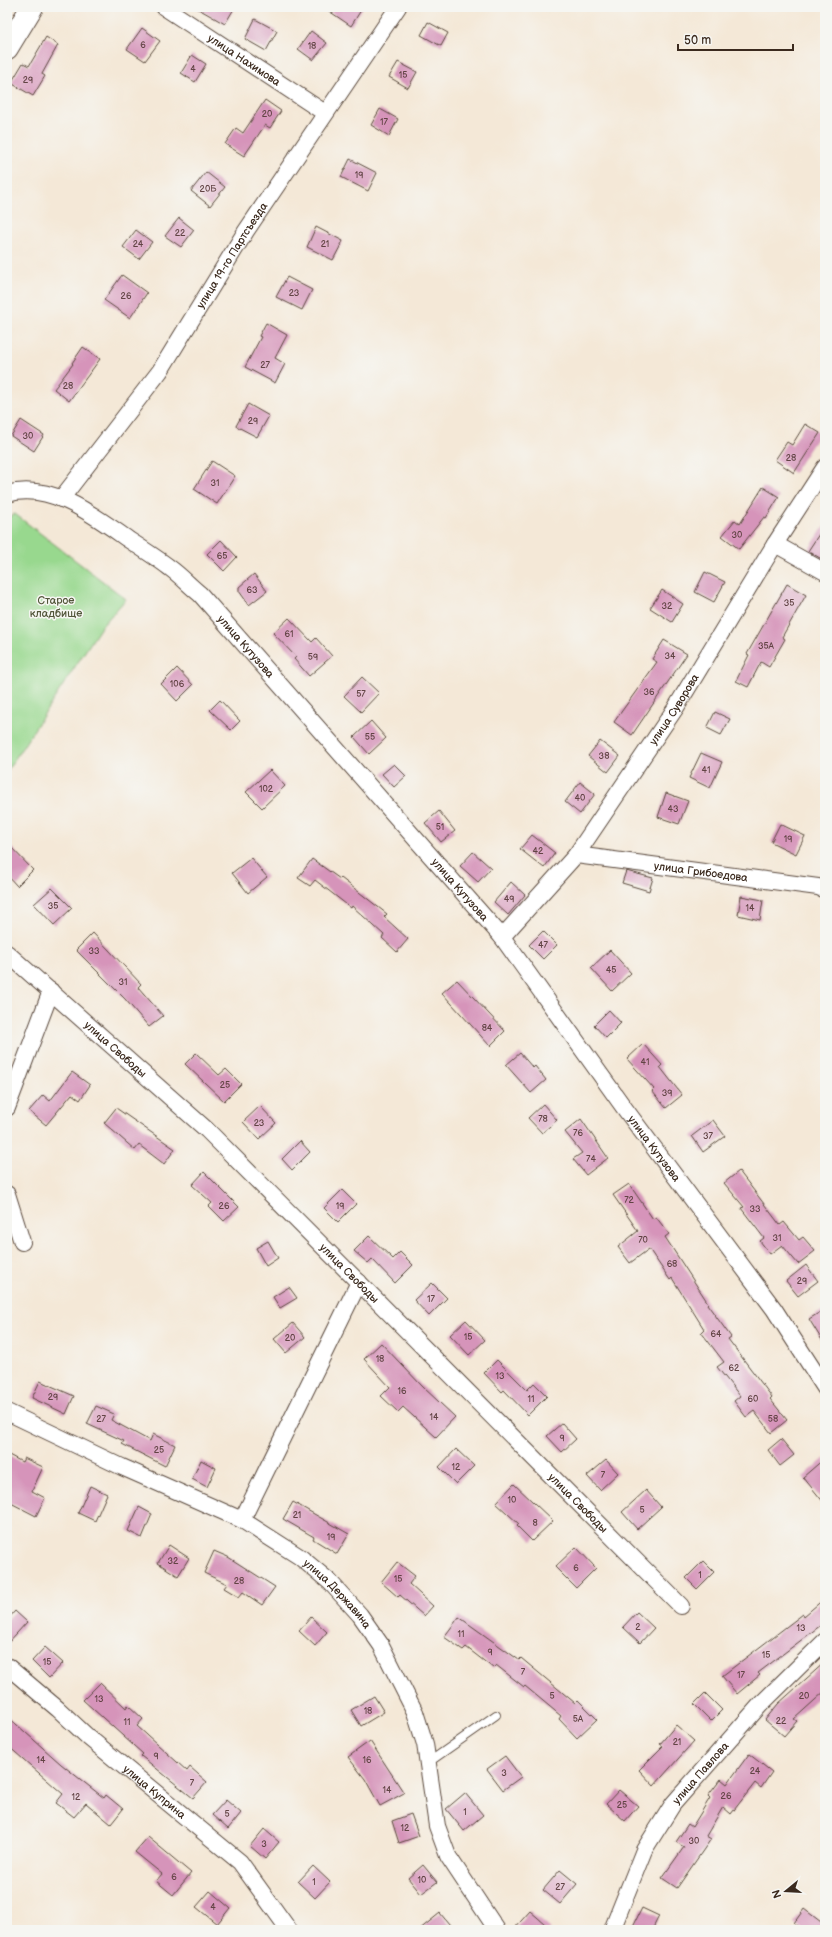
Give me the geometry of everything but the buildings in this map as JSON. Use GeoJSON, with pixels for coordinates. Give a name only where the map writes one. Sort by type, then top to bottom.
{"type":"FeatureCollection","features":[{"type":"Feature","properties":{"kind":"street"},"geometry":{"type":"LineString","coordinates":[[7,48],[32,7]]}},
{"type":"Feature","properties":{"kind":"street","name":"улица Нахимова"},"geometry":{"type":"LineString","coordinates":[[164,7],[325,112]]}},
{"type":"Feature","properties":{"kind":"street","name":"улица 19-го Партсъезда"},"geometry":{"type":"LineString","coordinates":[[61,499],[160,371],[246,231],[325,112],[398,7]]}},
{"type":"Feature","properties":{"kind":"street","name":"улица Суворова"},"geometry":{"type":"LineString","coordinates":[[502,937],[576,855],[675,709],[775,544],[825,467]]}},
{"type":"Feature","properties":{"kind":"street","name":"улица Кутузова"},"geometry":{"type":"LineString","coordinates":[[7,494],[25,492],[61,499],[92,514],[171,568],[200,594],[502,937],[625,1109],[774,1309],[825,1388]]}},
{"type":"Feature","properties":{"kind":"street"},"geometry":{"type":"LineString","coordinates":[[775,544],[825,572]]}},
{"type":"Feature","properties":{"kind":"street","name":"улица Грибоедова"},"geometry":{"type":"LineString","coordinates":[[576,855],[818,887],[825,890]]}},
{"type":"Feature","properties":{"kind":"street","name":"улица Свободы"},"geometry":{"type":"LineString","coordinates":[[7,952],[208,1130],[681,1606]]}},
{"type":"Feature","properties":{"kind":"street"},"geometry":{"type":"LineString","coordinates":[[7,1108],[51,991]]}},
{"type":"Feature","properties":{"kind":"street"},"geometry":{"type":"LineString","coordinates":[[7,1194],[22,1242]]}},
{"type":"Feature","properties":{"kind":"street"},"geometry":{"type":"LineString","coordinates":[[242,1520],[359,1282]]}},
{"type":"Feature","properties":{"kind":"street","name":"улица Державина"},"geometry":{"type":"LineString","coordinates":[[7,1412],[122,1467],[242,1520],[300,1557],[330,1582],[360,1615],[381,1645],[415,1712],[429,1762],[437,1826],[448,1856],[497,1930]]}},
{"type":"Feature","properties":{"kind":"street","name":"улица Павлова"},"geometry":{"type":"LineString","coordinates":[[612,1930],[644,1850],[673,1804],[761,1704],[825,1641]]}},
{"type":"Feature","properties":{"kind":"street","name":"улица Куприна"},"geometry":{"type":"LineString","coordinates":[[7,1666],[58,1709],[88,1738],[240,1862],[289,1930]]}},
{"type":"Feature","properties":{"kind":"lane"},"geometry":{"type":"LineString","coordinates":[[429,1762],[496,1715]]}},
{"type":"Feature","properties":{"kind":"green space","name":"Старое кладбище"},"geometry":{"type":"Polygon","coordinates":[[[15,514],[126,599],[101,627],[7,771],[7,517],[15,514]]]}}]}
